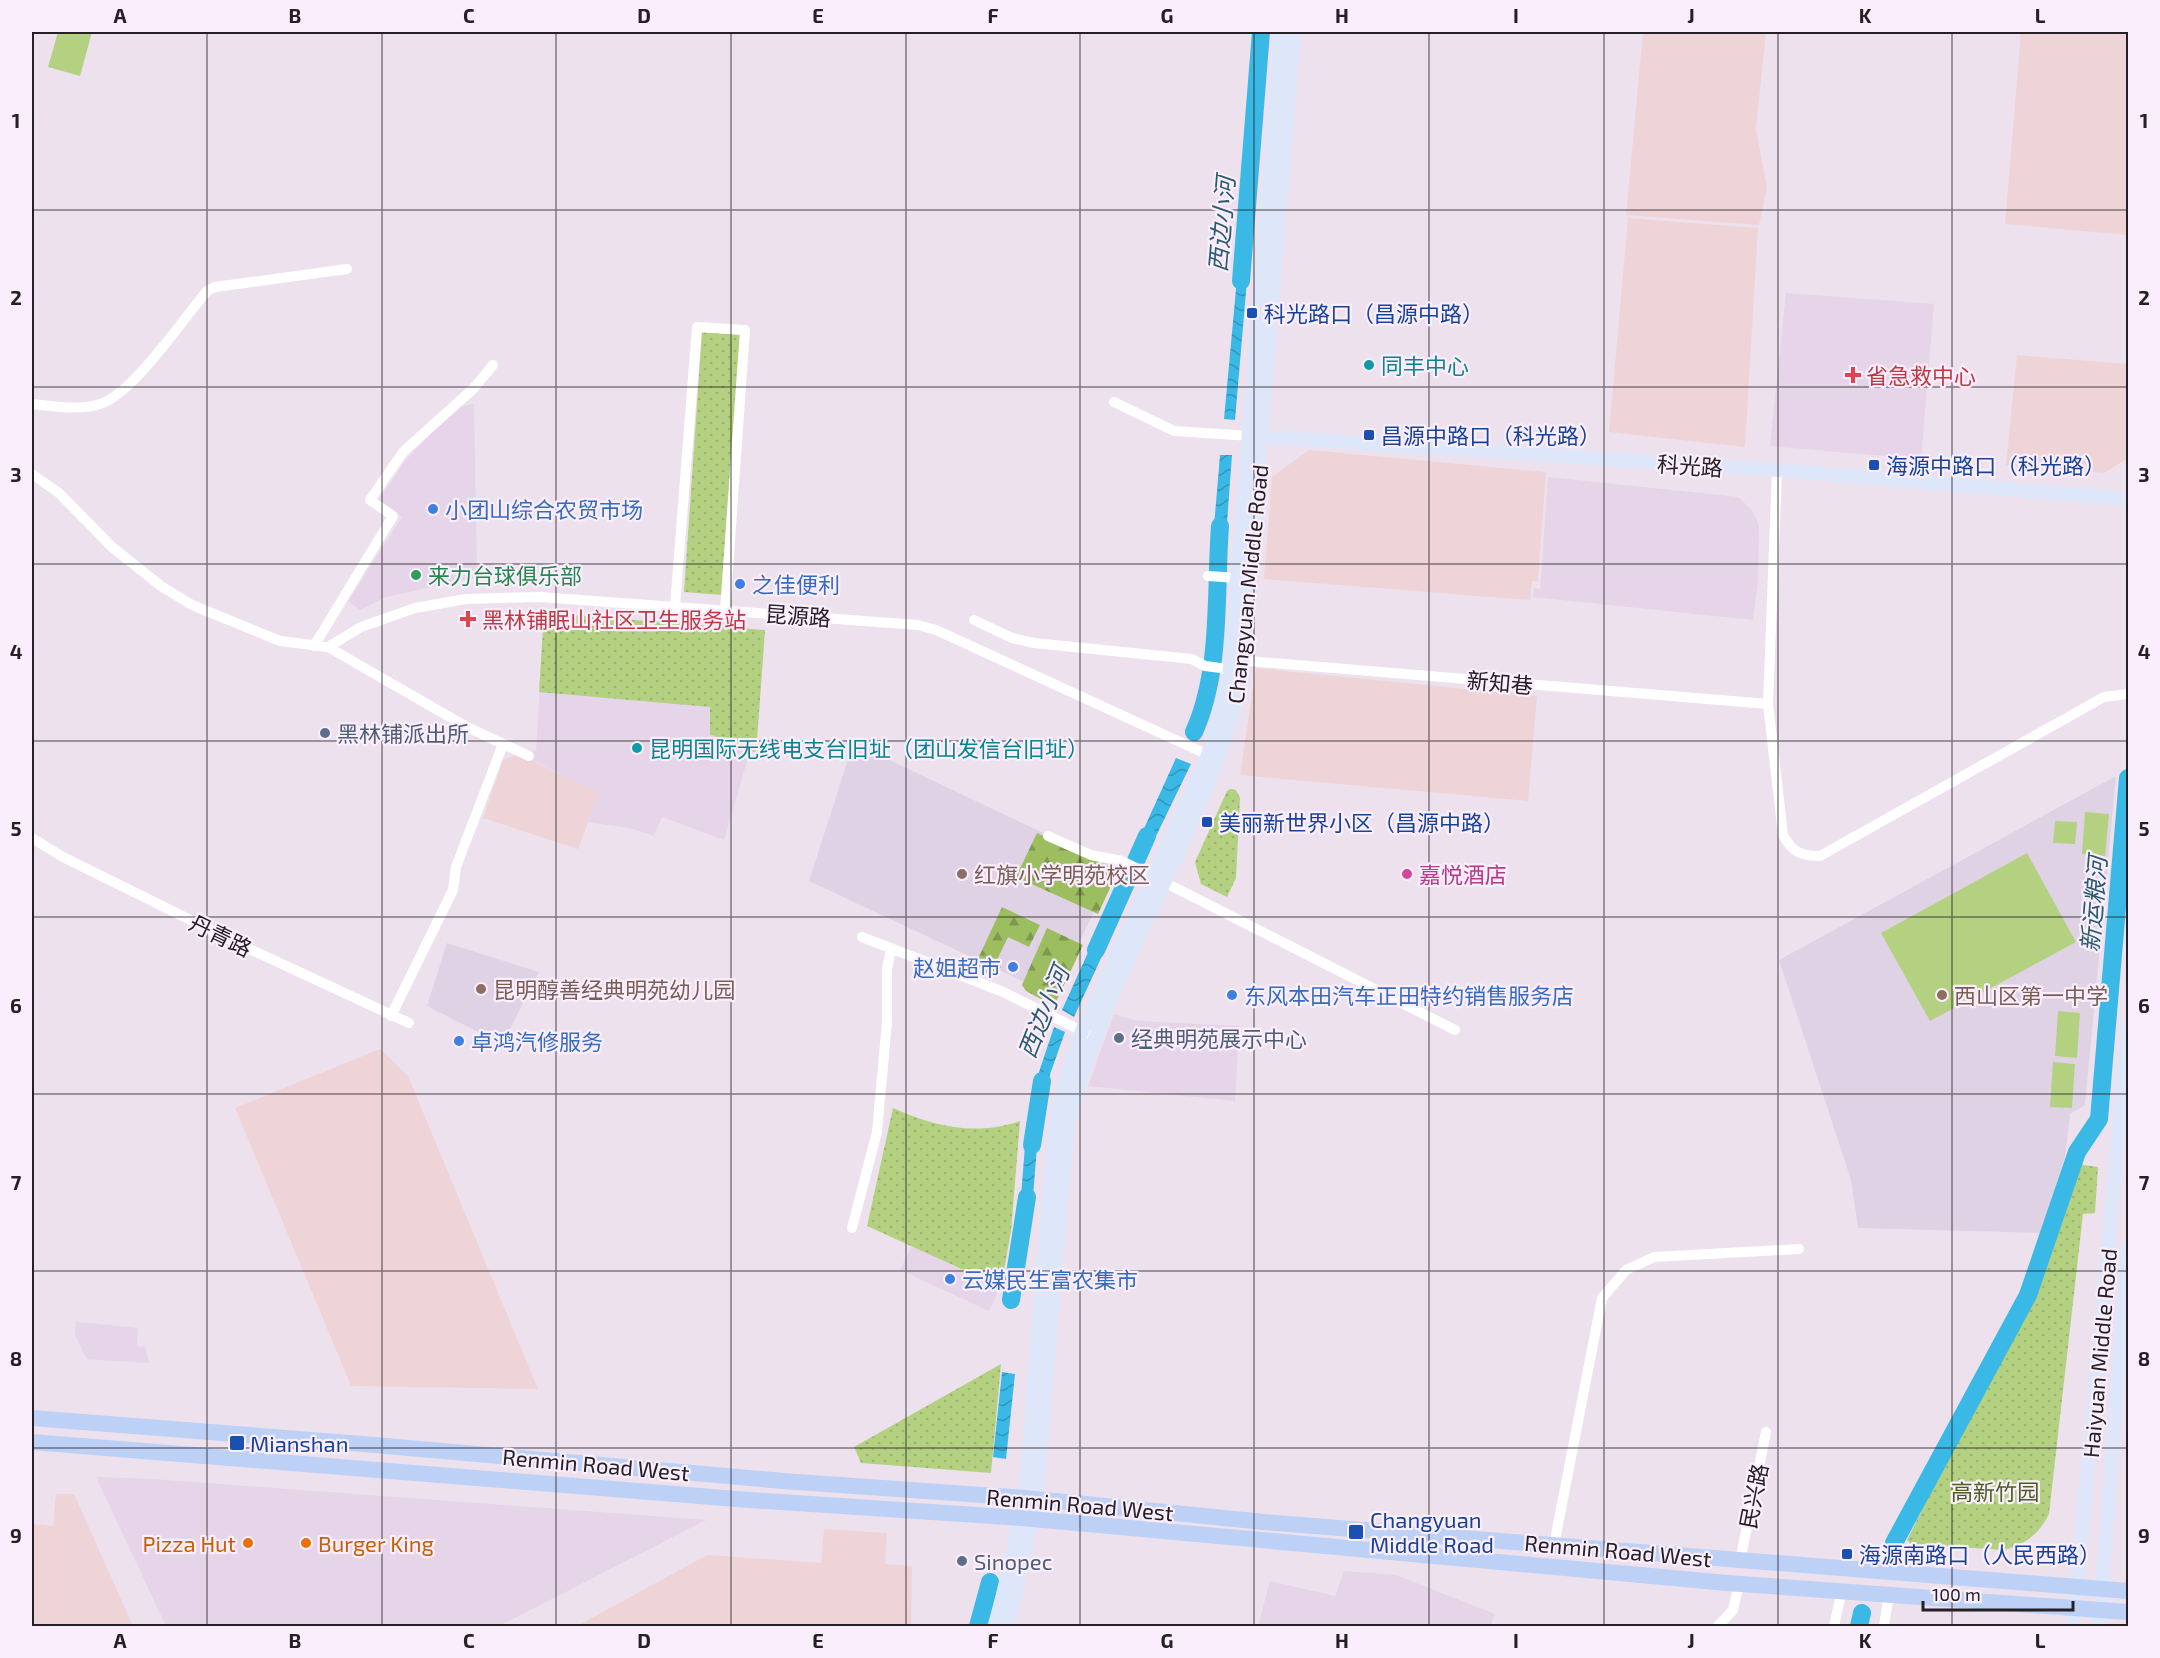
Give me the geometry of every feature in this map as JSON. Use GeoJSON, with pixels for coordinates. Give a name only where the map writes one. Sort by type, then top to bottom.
{"type":"FeatureCollection","features":[{"type":"Feature","properties":{"kind":"main road","name":"Changyuan Middle Road"},"geometry":{"type":"LineString","coordinates":[[1237,665],[1236,578],[1256,436],[1281,32]]}},
{"type":"Feature","properties":{"kind":"main road","name":"Changyuan Middle Road"},"geometry":{"type":"LineString","coordinates":[[1028,1519],[1056,1122],[1064,1084],[1084,1032],[1209,756],[1230,729],[1294,32]]}},
{"type":"Feature","properties":{"kind":"main road","name":"科光路"},"geometry":{"type":"LineString","coordinates":[[1256,436],[1777,470],[2128,499]]}},
{"type":"Feature","properties":{"kind":"main road","name":"Haiyuan Middle Road"},"geometry":{"type":"LineString","coordinates":[[2073,1626],[2128,1027]]}},
{"type":"Feature","properties":{"kind":"main road","name":"Haiyuan Middle Road"},"geometry":{"type":"LineString","coordinates":[[2100,1618],[2128,1246]]}},
{"type":"Feature","properties":{"kind":"main road","name":"Renmin Road West"},"geometry":{"type":"LineString","coordinates":[[32,1418],[375,1444],[783,1481],[1031,1498],[1276,1522],[2128,1591]]}},
{"type":"Feature","properties":{"kind":"main road","name":"Renmin Road West"},"geometry":{"type":"LineString","coordinates":[[32,1442],[749,1500],[1028,1519],[1739,1584],[2075,1608],[2100,1618],[2128,1612]]}},
{"type":"Feature","properties":{"kind":"main road"},"geometry":{"type":"LineString","coordinates":[[996,1626],[1028,1519]]}},
{"type":"Feature","properties":{"kind":"main road"},"geometry":{"type":"LineString","coordinates":[[1008,1626],[1028,1519]]}},
{"type":"Feature","properties":{"kind":"street"},"geometry":{"type":"LineString","coordinates":[[32,404],[84,406],[110,401],[129,385],[207,291],[215,287],[348,269]]}},
{"type":"Feature","properties":{"kind":"street"},"geometry":{"type":"LineString","coordinates":[[675,606],[697,327],[745,330],[725,610]]}},
{"type":"Feature","properties":{"kind":"street"},"geometry":{"type":"LineString","coordinates":[[314,646],[393,516],[370,500],[403,452],[473,389],[493,365]]}},
{"type":"Feature","properties":{"kind":"street"},"geometry":{"type":"LineString","coordinates":[[1114,402],[1162,427],[1220,435],[1256,436]]}},
{"type":"Feature","properties":{"kind":"street"},"geometry":{"type":"LineString","coordinates":[[1777,470],[1768,704],[1783,835],[1790,848],[1803,856],[1820,856],[2104,697],[2128,694]]}},
{"type":"Feature","properties":{"kind":"street"},"geometry":{"type":"LineString","coordinates":[[32,474],[58,493],[112,547],[161,586],[192,604],[280,641],[328,647],[410,696],[529,756]]}},
{"type":"Feature","properties":{"kind":"street"},"geometry":{"type":"LineString","coordinates":[[1208,576],[1236,578]]}},
{"type":"Feature","properties":{"kind":"street","name":"昆源路"},"geometry":{"type":"LineString","coordinates":[[328,647],[361,627],[404,612],[466,599],[540,597],[918,625],[936,630],[1209,756]]}},
{"type":"Feature","properties":{"kind":"street","name":"新知巷"},"geometry":{"type":"LineString","coordinates":[[974,620],[1021,640],[1192,659],[1205,666],[1237,665],[1768,704]]}},
{"type":"Feature","properties":{"kind":"street"},"geometry":{"type":"LineString","coordinates":[[391,1016],[453,890],[456,867],[502,744]]}},
{"type":"Feature","properties":{"kind":"street"},"geometry":{"type":"LineString","coordinates":[[1048,836],[1091,855],[1122,861],[1455,1030]]}},
{"type":"Feature","properties":{"kind":"street","name":"丹青路"},"geometry":{"type":"LineString","coordinates":[[32,838],[84,868],[409,1023]]}},
{"type":"Feature","properties":{"kind":"street"},"geometry":{"type":"LineString","coordinates":[[862,937],[1001,991],[1084,1032]]}},
{"type":"Feature","properties":{"kind":"street"},"geometry":{"type":"LineString","coordinates":[[852,1228],[877,1131],[887,1022],[887,969],[891,949]]}},
{"type":"Feature","properties":{"kind":"street"},"geometry":{"type":"LineString","coordinates":[[1554,1545],[1602,1298],[1626,1270],[1654,1257],[1799,1249]]}},
{"type":"Feature","properties":{"kind":"street","name":"民兴路"},"geometry":{"type":"LineString","coordinates":[[1740,1561],[1766,1432]]}},
{"type":"Feature","properties":{"kind":"street"},"geometry":{"type":"LineString","coordinates":[[1718,1626],[1733,1610],[1739,1584]]}},
{"type":"Feature","properties":{"kind":"street"},"geometry":{"type":"LineString","coordinates":[[1834,1626],[1842,1590]]}},
{"type":"Feature","properties":{"kind":"street"},"geometry":{"type":"LineString","coordinates":[[1884,1626],[1889,1594]]}},
{"type":"Feature","properties":{"kind":"shaded area"},"geometry":{"type":"Polygon","coordinates":[[[1643,32],[1766,32],[1756,129],[1767,188],[1759,225],[1626,215],[1643,32]]]}},
{"type":"Feature","properties":{"kind":"shaded area"},"geometry":{"type":"Polygon","coordinates":[[[2021,32],[2128,32],[2128,235],[2005,224],[2021,32]]]}},
{"type":"Feature","properties":{"kind":"shaded area"},"geometry":{"type":"Polygon","coordinates":[[[1628,218],[1758,228],[1745,447],[1609,432],[1628,218]]]}},
{"type":"Feature","properties":{"kind":"shaded area","name":"省急救中心"},"geometry":{"type":"Polygon","coordinates":[[[1786,293],[1934,304],[1921,459],[1770,446],[1786,293]]]}},
{"type":"Feature","properties":{"kind":"shaded area"},"geometry":{"type":"Polygon","coordinates":[[[2017,355],[2128,364],[2128,458],[2104,473],[2006,465],[2017,355]]]}},
{"type":"Feature","properties":{"kind":"shaded area","name":"小团山综合农贸市场"},"geometry":{"type":"Polygon","coordinates":[[[474,404],[477,577],[386,597],[360,610],[348,601],[402,517],[379,500],[405,461],[456,407],[474,404]]]}},
{"type":"Feature","properties":{"kind":"shaded area"},"geometry":{"type":"Polygon","coordinates":[[[1309,450],[1546,472],[1538,581],[1532,581],[1530,600],[1264,579],[1272,477],[1309,450]]]}},
{"type":"Feature","properties":{"kind":"shaded area"},"geometry":{"type":"Polygon","coordinates":[[[1548,477],[1738,497],[1752,510],[1759,525],[1758,581],[1753,620],[1533,597],[1534,588],[1540,589],[1548,477]]]}},
{"type":"Feature","properties":{"kind":"shaded area"},"geometry":{"type":"Polygon","coordinates":[[[544,613],[765,630],[756,753],[750,751],[724,840],[662,817],[654,836],[629,828],[588,822],[598,793],[529,758],[531,751],[536,751],[544,613]]]}},
{"type":"Feature","properties":{"kind":"shaded area"},"geometry":{"type":"Polygon","coordinates":[[[1256,668],[1537,696],[1528,801],[1240,775],[1256,668]]]}},
{"type":"Feature","properties":{"kind":"shaded area","name":"红旗小学明苑校区"},"geometry":{"type":"Polygon","coordinates":[[[852,747],[862,747],[1115,867],[1054,996],[809,881],[852,747]]]}},
{"type":"Feature","properties":{"kind":"shaded area"},"geometry":{"type":"Polygon","coordinates":[[[519,754],[599,793],[578,849],[483,818],[503,760],[519,754]]]}},
{"type":"Feature","properties":{"kind":"shaded area","name":"西山区第一中学"},"geometry":{"type":"Polygon","coordinates":[[[2116,776],[2085,1105],[2070,1114],[2065,1157],[2041,1233],[1858,1228],[1851,1180],[1779,960],[2116,776]]]}},
{"type":"Feature","properties":{"kind":"shaded area","name":"昆明醇善经典明苑幼儿园"},"geometry":{"type":"Polygon","coordinates":[[[447,943],[539,972],[502,1044],[427,1006],[447,943]]]}},
{"type":"Feature","properties":{"kind":"shaded area"},"geometry":{"type":"Polygon","coordinates":[[[1114,1014],[1137,1021],[1239,1026],[1235,1101],[1088,1086],[1114,1014]]]}},
{"type":"Feature","properties":{"kind":"shaded area"},"geometry":{"type":"Polygon","coordinates":[[[380,1049],[408,1076],[538,1389],[351,1386],[235,1108],[380,1049]]]}},
{"type":"Feature","properties":{"kind":"shaded area","name":"云媒民生富农集市"},"geometry":{"type":"Polygon","coordinates":[[[912,1246],[1000,1288],[989,1311],[900,1270],[912,1246]]]}},
{"type":"Feature","properties":{"kind":"shaded area"},"geometry":{"type":"Polygon","coordinates":[[[76,1322],[138,1328],[137,1346],[145,1347],[149,1363],[87,1359],[75,1335],[76,1322]]]}},
{"type":"Feature","properties":{"kind":"shaded area"},"geometry":{"type":"Polygon","coordinates":[[[96,1477],[153,1479],[706,1520],[499,1626],[166,1626],[96,1477]]]}},
{"type":"Feature","properties":{"kind":"shaded area"},"geometry":{"type":"Polygon","coordinates":[[[56,1494],[74,1494],[133,1626],[32,1626],[32,1506],[34,1507],[33,1524],[53,1526],[56,1494]]]}},
{"type":"Feature","properties":{"kind":"shaded area"},"geometry":{"type":"Polygon","coordinates":[[[824,1529],[887,1533],[885,1564],[912,1566],[911,1626],[577,1626],[707,1555],[821,1563],[824,1529]]]}},
{"type":"Feature","properties":{"kind":"shaded area"},"geometry":{"type":"Polygon","coordinates":[[[1344,1571],[1396,1575],[1495,1614],[1490,1626],[1258,1626],[1270,1581],[1335,1596],[1344,1571]]]}},
{"type":"Feature","properties":{"kind":"green space"},"geometry":{"type":"Polygon","coordinates":[[[58,32],[92,32],[80,76],[48,67],[58,32]]]}},
{"type":"Feature","properties":{"kind":"green space"},"geometry":{"type":"Polygon","coordinates":[[[702,332],[741,335],[722,595],[684,592],[702,332]]]}},
{"type":"Feature","properties":{"kind":"green space"},"geometry":{"type":"Polygon","coordinates":[[[544,613],[765,630],[756,753],[710,734],[710,707],[539,692],[544,613]]]}},
{"type":"Feature","properties":{"kind":"green space"},"geometry":{"type":"Polygon","coordinates":[[[1236,790],[1240,798],[1236,878],[1227,897],[1201,884],[1195,862],[1227,791],[1236,790]]]}},
{"type":"Feature","properties":{"kind":"green space"},"geometry":{"type":"Polygon","coordinates":[[[2085,812],[2109,814],[2105,856],[2082,854],[2085,812]]]}},
{"type":"Feature","properties":{"kind":"green space"},"geometry":{"type":"Polygon","coordinates":[[[2055,821],[2077,822],[2075,844],[2053,843],[2055,821]]]}},
{"type":"Feature","properties":{"kind":"green space"},"geometry":{"type":"Polygon","coordinates":[[[1037,833],[1118,871],[1098,914],[1016,877],[1037,833]]]}},
{"type":"Feature","properties":{"kind":"green space"},"geometry":{"type":"Polygon","coordinates":[[[2027,853],[2076,942],[1930,1021],[1881,933],[2027,853]]]}},
{"type":"Feature","properties":{"kind":"green space"},"geometry":{"type":"Polygon","coordinates":[[[1002,907],[1040,925],[1029,947],[1008,937],[996,962],[1001,967],[991,976],[981,970],[977,961],[1002,907]]]}},
{"type":"Feature","properties":{"kind":"green space"},"geometry":{"type":"Polygon","coordinates":[[[1047,928],[1083,945],[1054,1006],[1026,991],[1022,985],[1047,928]]]}},
{"type":"Feature","properties":{"kind":"green space"},"geometry":{"type":"Polygon","coordinates":[[[2058,1011],[2080,1013],[2077,1058],[2055,1056],[2058,1011]]]}},
{"type":"Feature","properties":{"kind":"green space"},"geometry":{"type":"Polygon","coordinates":[[[2053,1062],[2075,1064],[2072,1108],[2050,1107],[2053,1062]]]}},
{"type":"Feature","properties":{"kind":"green space"},"geometry":{"type":"Polygon","coordinates":[[[893,1108],[925,1120],[956,1127],[987,1128],[1020,1121],[1011,1231],[1001,1287],[867,1226],[893,1108]]]}},
{"type":"Feature","properties":{"kind":"green space","name":"高新竹园"},"geometry":{"type":"Polygon","coordinates":[[[2077,1164],[2098,1167],[2095,1213],[2083,1214],[2049,1514],[2031,1537],[2019,1545],[2004,1550],[1911,1544],[1907,1540],[2033,1290],[2077,1164]]]}},
{"type":"Feature","properties":{"kind":"green space"},"geometry":{"type":"Polygon","coordinates":[[[1001,1364],[991,1473],[861,1463],[854,1447],[1001,1364]]]}},
{"type":"Feature","properties":{"kind":"water"},"geometry":{"type":"Polygon","coordinates":[[[1255,32],[1267,32],[1262,93],[1251,92],[1255,32]]]}},
{"type":"Feature","properties":{"kind":"water"},"geometry":{"type":"Polygon","coordinates":[[[1250,103],[1261,104],[1257,163],[1246,162],[1250,103]]]}},
{"type":"Feature","properties":{"kind":"water"},"geometry":{"type":"Polygon","coordinates":[[[1244,174],[1254,175],[1252,240],[1241,239],[1244,174]]]}},
{"type":"Feature","properties":{"kind":"water"},"geometry":{"type":"Polygon","coordinates":[[[1239,257],[1249,257],[1235,420],[1224,419],[1239,257]]]}},
{"type":"Feature","properties":{"kind":"water"},"geometry":{"type":"Polygon","coordinates":[[[1220,455],[1232,455],[1225,550],[1212,550],[1220,455]]]}},
{"type":"Feature","properties":{"kind":"water"},"geometry":{"type":"Polygon","coordinates":[[[1212,590],[1223,590],[1218,660],[1207,657],[1212,590]]]}},
{"type":"Feature","properties":{"kind":"water"},"geometry":{"type":"Polygon","coordinates":[[[1204,672],[1216,675],[1200,734],[1190,730],[1204,672]]]}},
{"type":"Feature","properties":{"kind":"water"},"geometry":{"type":"Polygon","coordinates":[[[1176,758],[1191,764],[1144,861],[1132,855],[1176,758]]]}},
{"type":"Feature","properties":{"kind":"water"},"geometry":{"type":"Polygon","coordinates":[[[1124,869],[1138,875],[1117,920],[1104,915],[1124,869]]]}},
{"type":"Feature","properties":{"kind":"water"},"geometry":{"type":"Polygon","coordinates":[[[1100,926],[1113,932],[1074,1017],[1062,1010],[1100,926]]]}},
{"type":"Feature","properties":{"kind":"water"},"geometry":{"type":"Polygon","coordinates":[[[1054,1027],[1065,1032],[1047,1083],[1044,1103],[1032,1103],[1039,1072],[1054,1027]]]}},
{"type":"Feature","properties":{"kind":"water"},"geometry":{"type":"Polygon","coordinates":[[[1027,1121],[1039,1122],[1031,1221],[1019,1221],[1027,1121]]]}},
{"type":"Feature","properties":{"kind":"water"},"geometry":{"type":"Polygon","coordinates":[[[1015,1238],[1028,1239],[1018,1300],[1005,1300],[1015,1238]]]}},
{"type":"Feature","properties":{"kind":"water"},"geometry":{"type":"Polygon","coordinates":[[[1002,1372],[1015,1374],[1006,1459],[993,1457],[1002,1372]]]}},
{"type":"Feature","properties":{"kind":"waterway","name":"西边小河"},"geometry":{"type":"LineString","coordinates":[[1241,281],[1261,32]]}},
{"type":"Feature","properties":{"kind":"waterway","name":"西边小河"},"geometry":{"type":"LineString","coordinates":[[1194,732],[1203,708],[1213,657],[1220,526]]}},
{"type":"Feature","properties":{"kind":"waterway","name":"新运粮河"},"geometry":{"type":"LineString","coordinates":[[1894,1543],[2028,1295],[2077,1152],[2099,1119],[2128,778]]}},
{"type":"Feature","properties":{"kind":"waterway","name":"西边小河"},"geometry":{"type":"LineString","coordinates":[[1096,950],[1147,836]]}},
{"type":"Feature","properties":{"kind":"waterway","name":"西边小河"},"geometry":{"type":"LineString","coordinates":[[1032,1145],[1042,1081]]}},
{"type":"Feature","properties":{"kind":"waterway","name":"西边小河"},"geometry":{"type":"LineString","coordinates":[[1011,1300],[1027,1197]]}},
{"type":"Feature","properties":{"kind":"waterway","name":"西边小河"},"geometry":{"type":"LineString","coordinates":[[978,1626],[990,1582]]}},
{"type":"Feature","properties":{"kind":"waterway"},"geometry":{"type":"LineString","coordinates":[[1859,1626],[1862,1613]]}},
{"type":"Feature","properties":{"kind":"place","name":"科光路口（昌源中路）"},"geometry":{"type":"Point","coordinates":[1252,313]}},
{"type":"Feature","properties":{"kind":"place","name":"同丰中心"},"geometry":{"type":"Point","coordinates":[1369,365]}},
{"type":"Feature","properties":{"kind":"place","name":"省急救中心"},"geometry":{"type":"Point","coordinates":[1853,375]}},
{"type":"Feature","properties":{"kind":"place","name":"昌源中路口（科光路）"},"geometry":{"type":"Point","coordinates":[1369,435]}},
{"type":"Feature","properties":{"kind":"place","name":"海源中路口（科光路）"},"geometry":{"type":"Point","coordinates":[1874,465]}},
{"type":"Feature","properties":{"kind":"place","name":"小团山综合农贸市场"},"geometry":{"type":"Point","coordinates":[433,509]}},
{"type":"Feature","properties":{"kind":"place","name":"来力台球俱乐部"},"geometry":{"type":"Point","coordinates":[416,575]}},
{"type":"Feature","properties":{"kind":"place","name":"之佳便利"},"geometry":{"type":"Point","coordinates":[740,584]}},
{"type":"Feature","properties":{"kind":"place","name":"黑林铺眠山社区卫生服务站"},"geometry":{"type":"Point","coordinates":[468,619]}},
{"type":"Feature","properties":{"kind":"place","name":"黑林铺派出所"},"geometry":{"type":"Point","coordinates":[325,733]}},
{"type":"Feature","properties":{"kind":"place","name":"昆明国际无线电支台旧址（团山发信台旧址）"},"geometry":{"type":"Point","coordinates":[637,748]}},
{"type":"Feature","properties":{"kind":"place","name":"美丽新世界小区（昌源中路）"},"geometry":{"type":"Point","coordinates":[1207,822]}},
{"type":"Feature","properties":{"kind":"place","name":"红旗小学明苑校区"},"geometry":{"type":"Point","coordinates":[962,874]}},
{"type":"Feature","properties":{"kind":"place","name":"嘉悦酒店"},"geometry":{"type":"Point","coordinates":[1407,874]}},
{"type":"Feature","properties":{"kind":"place","name":"赵姐超市"},"geometry":{"type":"Point","coordinates":[1013,967]}},
{"type":"Feature","properties":{"kind":"place","name":"昆明醇善经典明苑幼儿园"},"geometry":{"type":"Point","coordinates":[481,989]}},
{"type":"Feature","properties":{"kind":"place","name":"东风本田汽车正田特约销售服务店"},"geometry":{"type":"Point","coordinates":[1232,995]}},
{"type":"Feature","properties":{"kind":"place","name":"西山区第一中学"},"geometry":{"type":"Point","coordinates":[1942,995]}},
{"type":"Feature","properties":{"kind":"place","name":"经典明苑展示中心"},"geometry":{"type":"Point","coordinates":[1119,1038]}},
{"type":"Feature","properties":{"kind":"place","name":"卓鸿汽修服务"},"geometry":{"type":"Point","coordinates":[459,1041]}},
{"type":"Feature","properties":{"kind":"place","name":"云媒民生富农集市"},"geometry":{"type":"Point","coordinates":[950,1279]}},
{"type":"Feature","properties":{"kind":"place","name":"Mianshan"},"geometry":{"type":"Point","coordinates":[237,1443]}},
{"type":"Feature","properties":{"kind":"place","name":"Changyuan Middle Road"},"geometry":{"type":"Point","coordinates":[1356,1532]}},
{"type":"Feature","properties":{"kind":"place","name":"Pizza Hut"},"geometry":{"type":"Point","coordinates":[248,1543]}},
{"type":"Feature","properties":{"kind":"place","name":"Burger King"},"geometry":{"type":"Point","coordinates":[306,1543]}},
{"type":"Feature","properties":{"kind":"place","name":"海源南路口（人民西路）"},"geometry":{"type":"Point","coordinates":[1847,1554]}},
{"type":"Feature","properties":{"kind":"place","name":"Sinopec"},"geometry":{"type":"Point","coordinates":[962,1561]}}]}
